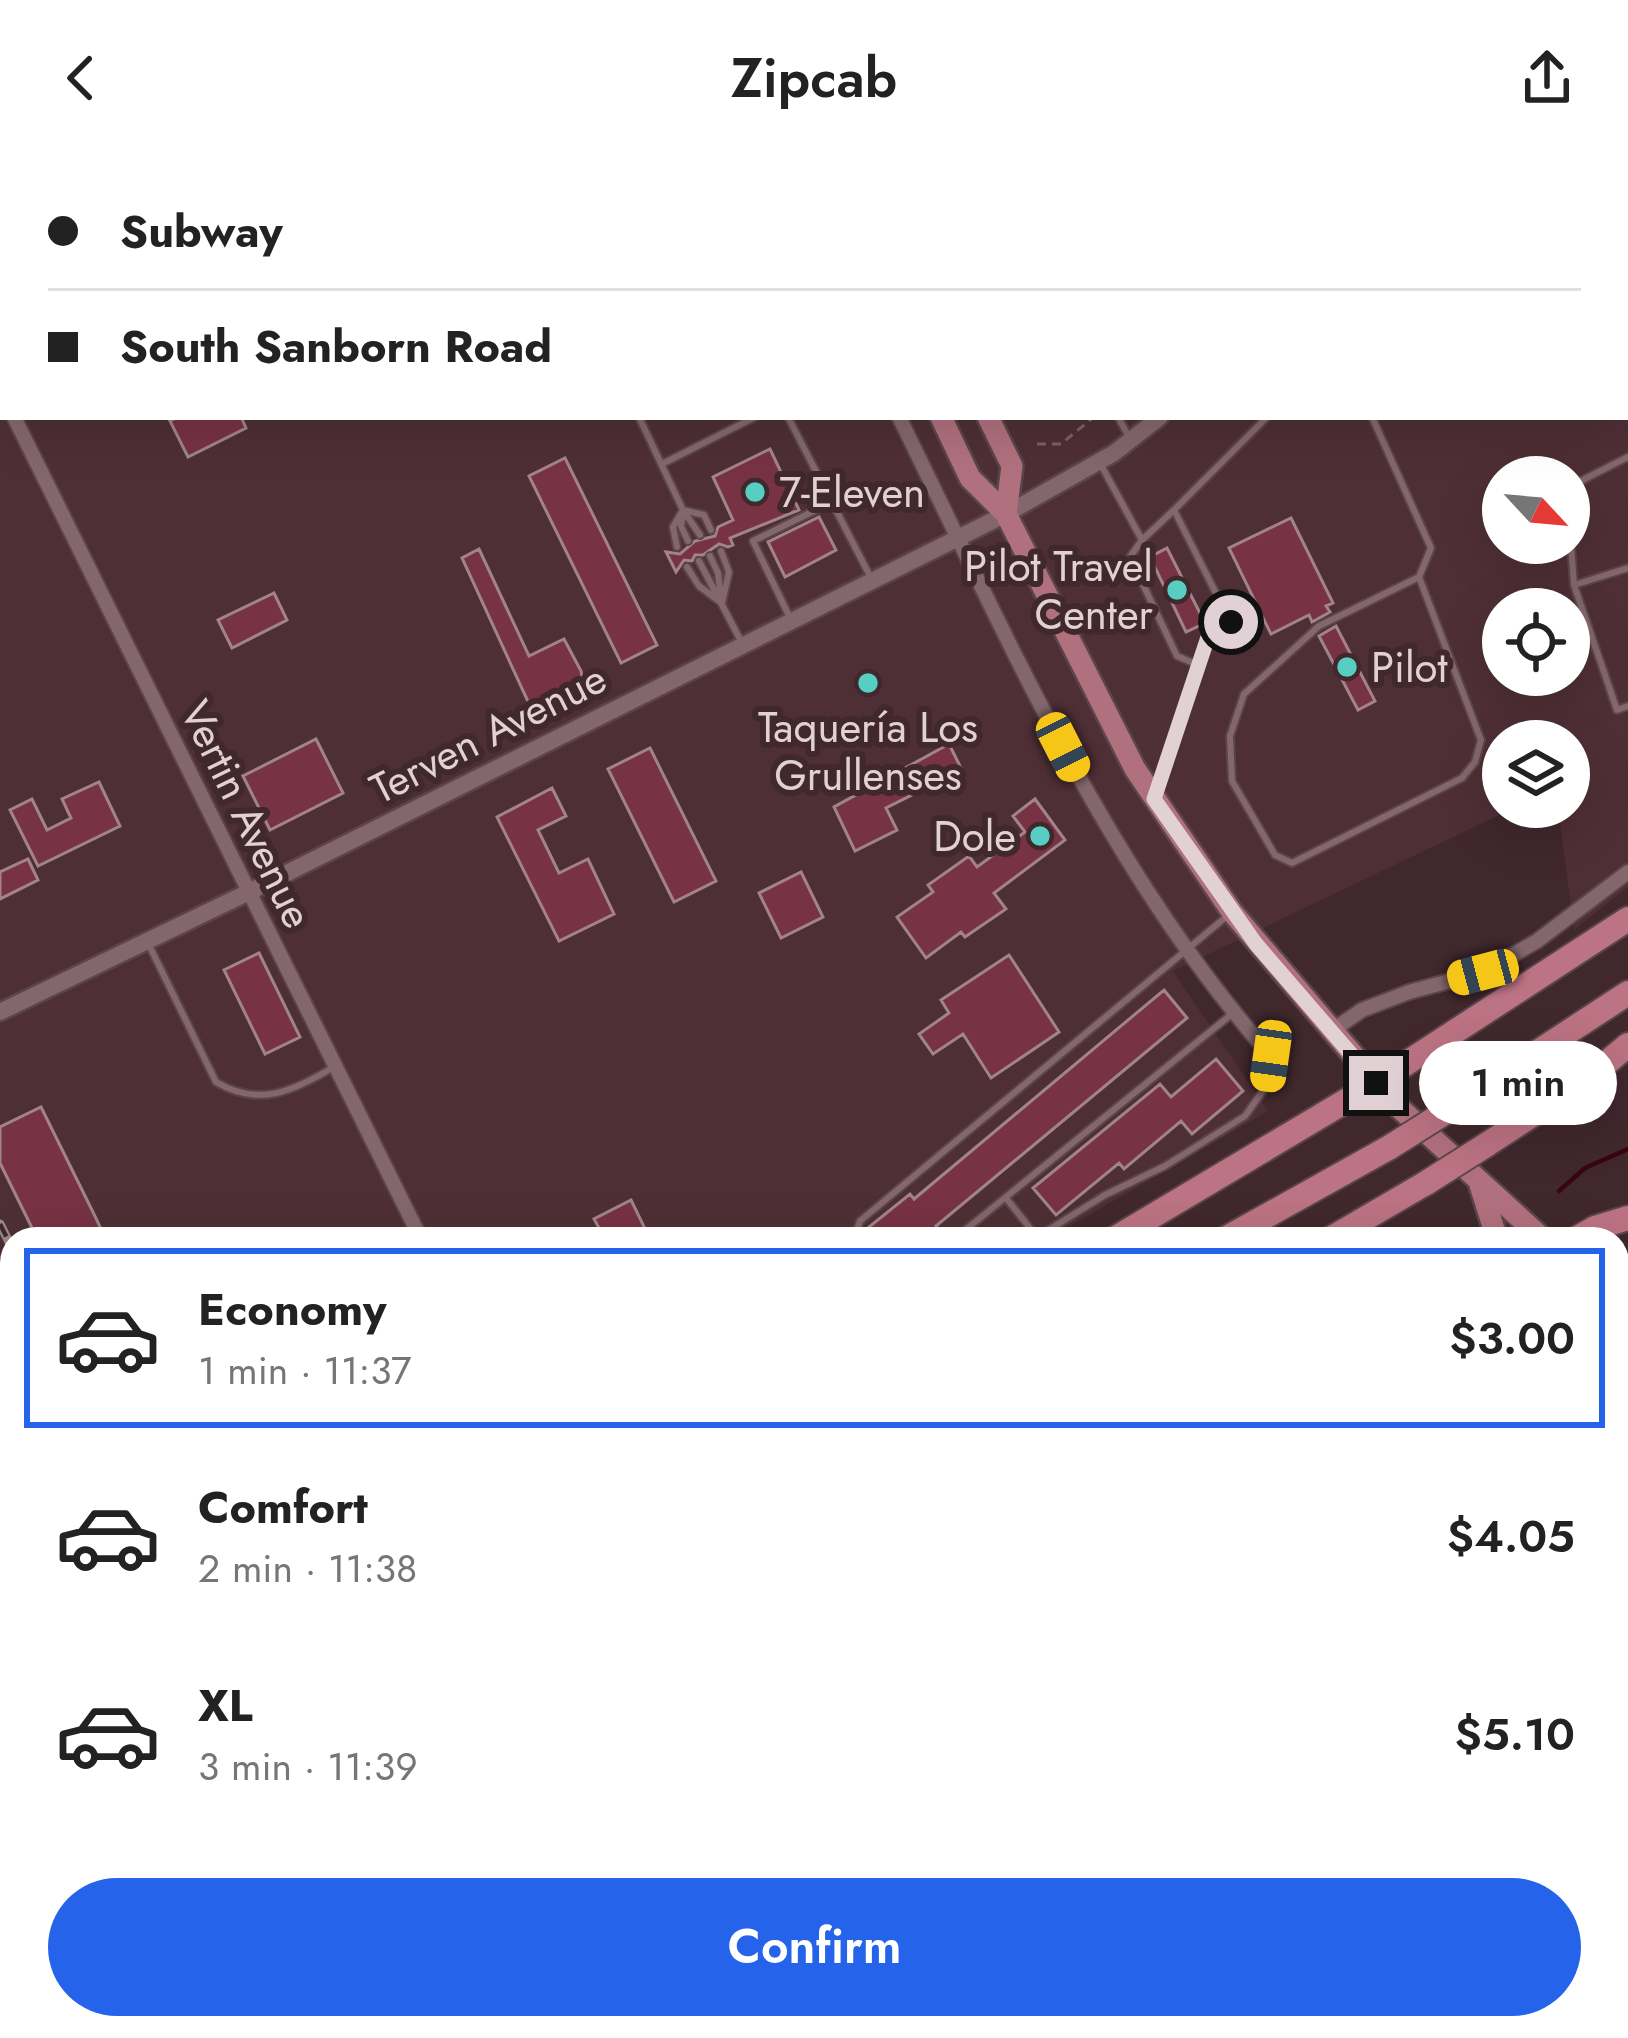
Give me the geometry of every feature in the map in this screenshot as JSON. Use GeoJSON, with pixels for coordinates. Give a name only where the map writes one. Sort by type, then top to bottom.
{"type":"FeatureCollection","features":[{"type":"Feature","properties":{"kind":"highway"},"geometry":{"type":"LineString","coordinates":[[942,420],[970,478],[1006,514],[1135,769],[1232,912],[1376,1083],[1529,1227]]}},
{"type":"Feature","properties":{"kind":"highway"},"geometry":{"type":"LineString","coordinates":[[989,420],[1012,466],[1006,514]]}},
{"type":"Feature","properties":{"kind":"highway"},"geometry":{"type":"LineString","coordinates":[[1134,1227],[1376,1083],[1628,919]]}},
{"type":"Feature","properties":{"kind":"highway"},"geometry":{"type":"LineString","coordinates":[[1247,1227],[1390,1147],[1628,993]]}},
{"type":"Feature","properties":{"kind":"highway"},"geometry":{"type":"LineString","coordinates":[[1586,1080],[1628,1046]]}},
{"type":"Feature","properties":{"kind":"highway"},"geometry":{"type":"LineString","coordinates":[[1351,1227],[1628,1058]]}},
{"type":"Feature","properties":{"kind":"highway"},"geometry":{"type":"LineString","coordinates":[[1480,1185],[1493,1227]]}},
{"type":"Feature","properties":{"kind":"highway"},"geometry":{"type":"LineString","coordinates":[[1598,1227],[1628,1218]]}},
{"type":"Feature","properties":{"kind":"street","name":"Vertin Avenue"},"geometry":{"type":"LineString","coordinates":[[15,420],[415,1227]]}},
{"type":"Feature","properties":{"kind":"street"},"geometry":{"type":"LineString","coordinates":[[900,420],[1084,789],[1186,949],[1271,1056]]}},
{"type":"Feature","properties":{"kind":"street","name":"Terven Avenue"},"geometry":{"type":"LineString","coordinates":[[0,1012],[1006,514],[1100,462],[1156,420]]}},
{"type":"Feature","properties":{"kind":"street"},"geometry":{"type":"LineString","coordinates":[[1330,1032],[1362,1010],[1483,972],[1538,941],[1628,872]]}},
{"type":"Feature","properties":{"kind":"lane"},"geometry":{"type":"LineString","coordinates":[[640,420],[683,510],[700,535]]}},
{"type":"Feature","properties":{"kind":"lane"},"geometry":{"type":"LineString","coordinates":[[662,464],[749,420]]}},
{"type":"Feature","properties":{"kind":"lane"},"geometry":{"type":"LineString","coordinates":[[790,420],[873,581]]}},
{"type":"Feature","properties":{"kind":"lane"},"geometry":{"type":"LineString","coordinates":[[1120,420],[1131,440]]}},
{"type":"Feature","properties":{"kind":"lane"},"geometry":{"type":"LineString","coordinates":[[1198,664],[1178,656],[1130,557],[1265,420]]}},
{"type":"Feature","properties":{"kind":"lane"},"geometry":{"type":"LineString","coordinates":[[1373,420],[1431,548],[1419,577],[1319,626],[1244,694],[1230,736],[1232,781],[1276,855],[1292,863],[1462,778],[1475,761],[1481,740],[1419,577]]}},
{"type":"Feature","properties":{"kind":"lane"},"geometry":{"type":"LineString","coordinates":[[1590,476],[1628,457]]}},
{"type":"Feature","properties":{"kind":"lane"},"geometry":{"type":"LineString","coordinates":[[1100,462],[1142,540]]}},
{"type":"Feature","properties":{"kind":"lane"},"geometry":{"type":"LineString","coordinates":[[791,622],[752,541],[832,502]]}},
{"type":"Feature","properties":{"kind":"lane"},"geometry":{"type":"LineString","coordinates":[[683,510],[704,515],[711,530]]}},
{"type":"Feature","properties":{"kind":"lane"},"geometry":{"type":"LineString","coordinates":[[683,510],[681,526],[688,541]]}},
{"type":"Feature","properties":{"kind":"lane"},"geometry":{"type":"LineString","coordinates":[[677,547],[673,527],[683,510]]}},
{"type":"Feature","properties":{"kind":"lane"},"geometry":{"type":"LineString","coordinates":[[1154,799],[1209,634],[1231,622],[1174,510]]}},
{"type":"Feature","properties":{"kind":"lane"},"geometry":{"type":"LineString","coordinates":[[721,550],[729,572],[722,603]]}},
{"type":"Feature","properties":{"kind":"lane"},"geometry":{"type":"LineString","coordinates":[[710,556],[722,603]]}},
{"type":"Feature","properties":{"kind":"lane"},"geometry":{"type":"LineString","coordinates":[[699,561],[744,645]]}},
{"type":"Feature","properties":{"kind":"lane"},"geometry":{"type":"LineString","coordinates":[[1572,564],[1574,585],[1617,710],[1628,706]]}},
{"type":"Feature","properties":{"kind":"lane"},"geometry":{"type":"LineString","coordinates":[[688,567],[699,586],[722,603]]}},
{"type":"Feature","properties":{"kind":"lane"},"geometry":{"type":"LineString","coordinates":[[1574,585],[1628,568]]}},
{"type":"Feature","properties":{"kind":"lane"},"geometry":{"type":"LineString","coordinates":[[858,1227],[1232,912]]}},
{"type":"Feature","properties":{"kind":"lane"},"geometry":{"type":"LineString","coordinates":[[147,940],[216,1082],[252,1098],[335,1066]]}},
{"type":"Feature","properties":{"kind":"lane"},"geometry":{"type":"LineString","coordinates":[[969,1227],[1233,1013]]}},
{"type":"Feature","properties":{"kind":"lane"},"geometry":{"type":"LineString","coordinates":[[1054,1227],[1245,1116],[1267,1084],[1271,1056]]}},
{"type":"Feature","properties":{"kind":"lane"},"geometry":{"type":"LineString","coordinates":[[1006,1198],[1028,1227]]}},
{"type":"Feature","properties":{"kind":"path"},"geometry":{"type":"LineString","coordinates":[[1037,444],[1061,444],[1090,420]]}},
{"type":"Feature","properties":{"kind":"shaded area"},"geometry":{"type":"Polygon","coordinates":[[[0,420],[1628,420],[1628,887],[1574,930],[1561,828],[1590,828],[1590,720],[1482,720],[1482,823],[1173,971],[1268,1111],[1069,1227],[0,1227],[0,420]]]}},
{"type":"Feature","properties":{"kind":"building"},"geometry":{"type":"Polygon","coordinates":[[[242,420],[246,428],[188,457],[170,421],[242,420]]]}},
{"type":"Feature","properties":{"kind":"building","name":"7-Eleven"},"geometry":{"type":"Polygon","coordinates":[[[770,449],[799,510],[730,538],[733,545],[719,544],[692,561],[684,560],[676,572],[666,552],[680,554],[695,541],[715,536],[718,527],[733,520],[713,477],[770,449]]]}},
{"type":"Feature","properties":{"kind":"building"},"geometry":{"type":"Polygon","coordinates":[[[565,458],[657,645],[621,663],[529,476],[565,458]]]}},
{"type":"Feature","properties":{"kind":"building"},"geometry":{"type":"Polygon","coordinates":[[[819,517],[836,550],[785,577],[768,542],[819,517]]]}},
{"type":"Feature","properties":{"kind":"building"},"geometry":{"type":"Polygon","coordinates":[[[1291,518],[1333,603],[1326,606],[1330,612],[1312,622],[1309,615],[1271,634],[1229,548],[1291,518]]]}},
{"type":"Feature","properties":{"kind":"building","name":"Pilot Travel Center"},"geometry":{"type":"Polygon","coordinates":[[[1167,548],[1205,623],[1186,632],[1150,557],[1167,548]]]}},
{"type":"Feature","properties":{"kind":"building"},"geometry":{"type":"Polygon","coordinates":[[[479,549],[529,656],[564,639],[581,671],[585,693],[536,719],[462,558],[479,549]]]}},
{"type":"Feature","properties":{"kind":"building"},"geometry":{"type":"Polygon","coordinates":[[[274,593],[287,620],[232,648],[218,620],[274,593]]]}},
{"type":"Feature","properties":{"kind":"building","name":"Pilot"},"geometry":{"type":"Polygon","coordinates":[[[1336,626],[1375,701],[1358,710],[1319,636],[1336,626]]]}},
{"type":"Feature","properties":{"kind":"building"},"geometry":{"type":"Polygon","coordinates":[[[316,739],[343,793],[270,830],[243,776],[316,739]]]}},
{"type":"Feature","properties":{"kind":"building"},"geometry":{"type":"Polygon","coordinates":[[[949,744],[962,770],[886,808],[897,830],[855,851],[834,807],[949,744]]]}},
{"type":"Feature","properties":{"kind":"building"},"geometry":{"type":"Polygon","coordinates":[[[650,748],[716,881],[674,902],[608,769],[650,748]]]}},
{"type":"Feature","properties":{"kind":"building"},"geometry":{"type":"Polygon","coordinates":[[[99,782],[120,826],[38,866],[10,810],[32,799],[47,830],[71,818],[62,799],[99,782]]]}},
{"type":"Feature","properties":{"kind":"building"},"geometry":{"type":"Polygon","coordinates":[[[552,788],[566,816],[538,830],[559,873],[588,859],[614,914],[559,941],[497,817],[552,788]]]}},
{"type":"Feature","properties":{"kind":"building"},"geometry":{"type":"Polygon","coordinates":[[[1035,799],[1065,840],[994,893],[1006,909],[965,937],[961,932],[926,958],[897,917],[933,892],[928,885],[969,856],[977,867],[1025,832],[1013,816],[1035,799]]]}},
{"type":"Feature","properties":{"kind":"building"},"geometry":{"type":"Polygon","coordinates":[[[28,859],[38,880],[0,899],[0,872],[28,859]]]}},
{"type":"Feature","properties":{"kind":"building"},"geometry":{"type":"Polygon","coordinates":[[[801,872],[823,917],[781,938],[759,893],[801,872]]]}},
{"type":"Feature","properties":{"kind":"building"},"geometry":{"type":"Polygon","coordinates":[[[259,953],[300,1037],[265,1054],[224,970],[259,953]]]}},
{"type":"Feature","properties":{"kind":"building"},"geometry":{"type":"Polygon","coordinates":[[[1009,955],[1059,1032],[991,1078],[963,1034],[933,1054],[919,1034],[949,1013],[941,1000],[1009,955]]]}},
{"type":"Feature","properties":{"kind":"building"},"geometry":{"type":"Polygon","coordinates":[[[1164,990],[1187,1018],[937,1227],[869,1227],[910,1194],[914,1199],[1164,990]]]}},
{"type":"Feature","properties":{"kind":"building"},"geometry":{"type":"Polygon","coordinates":[[[1216,1059],[1243,1091],[1192,1134],[1181,1121],[1124,1169],[1119,1163],[1056,1215],[1033,1188],[1160,1084],[1171,1097],[1216,1059]]]}},
{"type":"Feature","properties":{"kind":"building"},"geometry":{"type":"Polygon","coordinates":[[[41,1107],[100,1227],[31,1227],[0,1163],[0,1127],[41,1107]]]}},
{"type":"Feature","properties":{"kind":"building"},"geometry":{"type":"Polygon","coordinates":[[[631,1200],[644,1227],[598,1227],[594,1219],[631,1200]]]}},
{"type":"Feature","properties":{"kind":"waterway"},"geometry":{"type":"LineString","coordinates":[[1559,1191],[1585,1168],[1628,1149]]}},
{"type":"Feature","properties":{"kind":"place","name":"7-Eleven"},"geometry":{"type":"Point","coordinates":[755,492]}},
{"type":"Feature","properties":{"kind":"place","name":"Pilot Travel Center"},"geometry":{"type":"Point","coordinates":[1177,590]}},
{"type":"Feature","properties":{"kind":"place","name":"Pilot"},"geometry":{"type":"Point","coordinates":[1347,667]}},
{"type":"Feature","properties":{"kind":"place","name":"Taquería Los Grullenses"},"geometry":{"type":"Point","coordinates":[868,683]}},
{"type":"Feature","properties":{"kind":"place","name":"Dole"},"geometry":{"type":"Point","coordinates":[1040,836]}},
{"type":"Feature","properties":{"kind":"route"},"geometry":{"type":"LineString","coordinates":[[1231,622],[1209,634],[1154,799],[1256,944],[1376,1083]]}}]}
